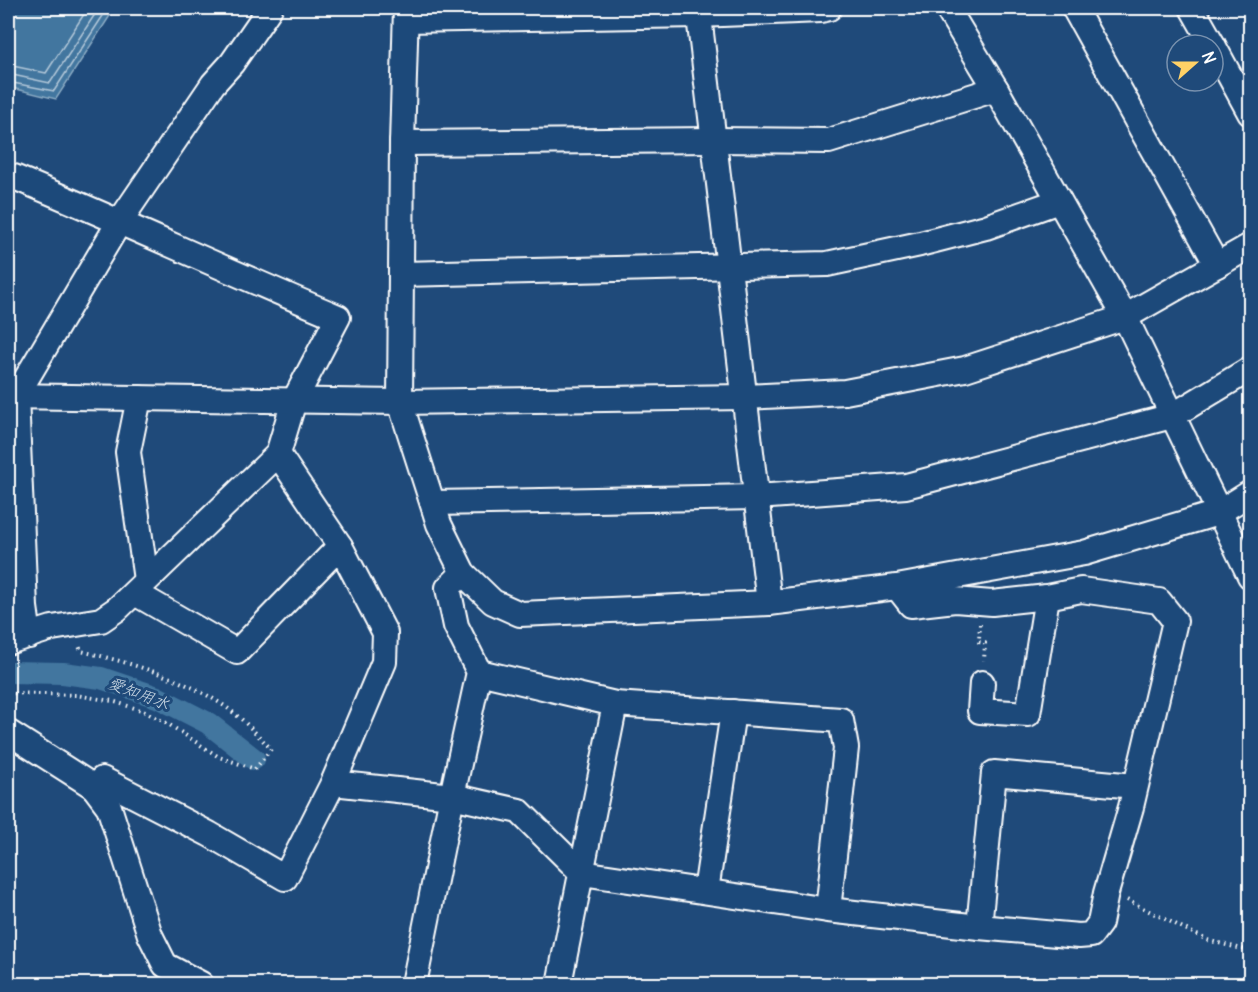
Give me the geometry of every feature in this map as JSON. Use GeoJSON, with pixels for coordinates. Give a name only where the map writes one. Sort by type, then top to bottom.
{"type":"FeatureCollection","features":[{"type":"Feature","properties":{"kind":"street"},"geometry":{"type":"LineString","coordinates":[[18,639],[25,607],[12,396],[120,221],[213,84],[232,63],[270,8]]}},
{"type":"Feature","properties":{"kind":"street"},"geometry":{"type":"LineString","coordinates":[[829,8],[821,10],[406,14],[402,143],[400,402],[439,524],[463,573],[493,602],[520,614],[769,603],[897,587],[1084,553],[1218,513],[1251,493]]}},
{"type":"Feature","properties":{"kind":"street"},"geometry":{"type":"LineString","coordinates":[[947,8],[996,89],[1125,317],[1218,513],[1251,576]]}},
{"type":"Feature","properties":{"kind":"street"},"geometry":{"type":"LineString","coordinates":[[1074,8],[1217,265]]}},
{"type":"Feature","properties":{"kind":"street"},"geometry":{"type":"LineString","coordinates":[[1192,8],[1206,33]]}},
{"type":"Feature","properties":{"kind":"street"},"geometry":{"type":"LineString","coordinates":[[698,11],[769,603]]}},
{"type":"Feature","properties":{"kind":"street"},"geometry":{"type":"LineString","coordinates":[[1225,66],[1251,113]]}},
{"type":"Feature","properties":{"kind":"street"},"geometry":{"type":"LineString","coordinates":[[402,143],[829,141],[996,89]]}},
{"type":"Feature","properties":{"kind":"street"},"geometry":{"type":"LineString","coordinates":[[10,179],[120,221],[225,270],[338,317],[294,401],[278,454],[117,609],[101,620],[52,628],[18,639]]}},
{"type":"Feature","properties":{"kind":"street"},"geometry":{"type":"LineString","coordinates":[[401,274],[827,264],[986,227],[1059,201]]}},
{"type":"Feature","properties":{"kind":"street"},"geometry":{"type":"LineString","coordinates":[[12,396],[400,402],[745,397],[845,392],[965,369],[1125,317],[1251,246]]}},
{"type":"Feature","properties":{"kind":"street"},"geometry":{"type":"LineString","coordinates":[[433,503],[757,497],[906,486],[1172,416],[1251,369]]}},
{"type":"Feature","properties":{"kind":"street"},"geometry":{"type":"LineString","coordinates":[[139,398],[128,452],[141,587]]}},
{"type":"Feature","properties":{"kind":"street"},"geometry":{"type":"LineString","coordinates":[[94,787],[102,779],[210,834],[285,878],[333,783],[384,662],[385,633],[340,546],[278,454]]}},
{"type":"Feature","properties":{"kind":"street"},"geometry":{"type":"LineString","coordinates":[[141,587],[237,652],[340,546]]}},
{"type":"Feature","properties":{"kind":"street"},"geometry":{"type":"LineString","coordinates":[[414,984],[479,672],[456,626],[448,588],[463,573]]}},
{"type":"Feature","properties":{"kind":"street"},"geometry":{"type":"LineString","coordinates":[[333,783],[452,796],[519,811],[582,873],[828,910],[979,927],[1079,936],[1091,935],[1100,923],[1175,621],[1159,601],[1082,590],[1047,597],[992,603],[955,600],[911,605],[897,587]]}},
{"type":"Feature","properties":{"kind":"street"},"geometry":{"type":"LineString","coordinates":[[982,683],[980,711],[1028,714],[1047,597]]}},
{"type":"Feature","properties":{"kind":"street"},"geometry":{"type":"LineString","coordinates":[[479,672],[615,704],[841,720],[846,748],[828,910]]}},
{"type":"Feature","properties":{"kind":"street"},"geometry":{"type":"LineString","coordinates":[[559,984],[615,704]]}},
{"type":"Feature","properties":{"kind":"street"},"geometry":{"type":"LineString","coordinates":[[706,891],[733,712]]}},
{"type":"Feature","properties":{"kind":"street"},"geometry":{"type":"LineString","coordinates":[[8,732],[94,787],[109,807],[150,935],[165,965],[165,976],[201,984]]}},
{"type":"Feature","properties":{"kind":"street"},"geometry":{"type":"LineString","coordinates":[[979,927],[994,773],[1135,786]]}},
{"type":"Feature","properties":{"kind":"path"},"geometry":{"type":"LineString","coordinates":[[982,683],[985,643],[979,642],[983,602]]}},
{"type":"Feature","properties":{"kind":"path"},"geometry":{"type":"LineString","coordinates":[[8,693],[76,695],[112,701],[141,710],[165,722],[219,757],[255,769],[271,749],[252,728],[223,705],[188,686],[129,663],[81,651],[73,625]]}},
{"type":"Feature","properties":{"kind":"path"},"geometry":{"type":"LineString","coordinates":[[1106,893],[1117,894],[1207,940],[1251,951]]}},
{"type":"Feature","properties":{"kind":"water"},"geometry":{"type":"Polygon","coordinates":[[[8,8],[115,8],[56,99],[8,87],[8,8]]]}},
{"type":"Feature","properties":{"kind":"waterway","name":"愛知用水"},"geometry":{"type":"LineString","coordinates":[[8,672],[63,673],[101,678],[157,697],[208,723],[254,759]]}}]}
